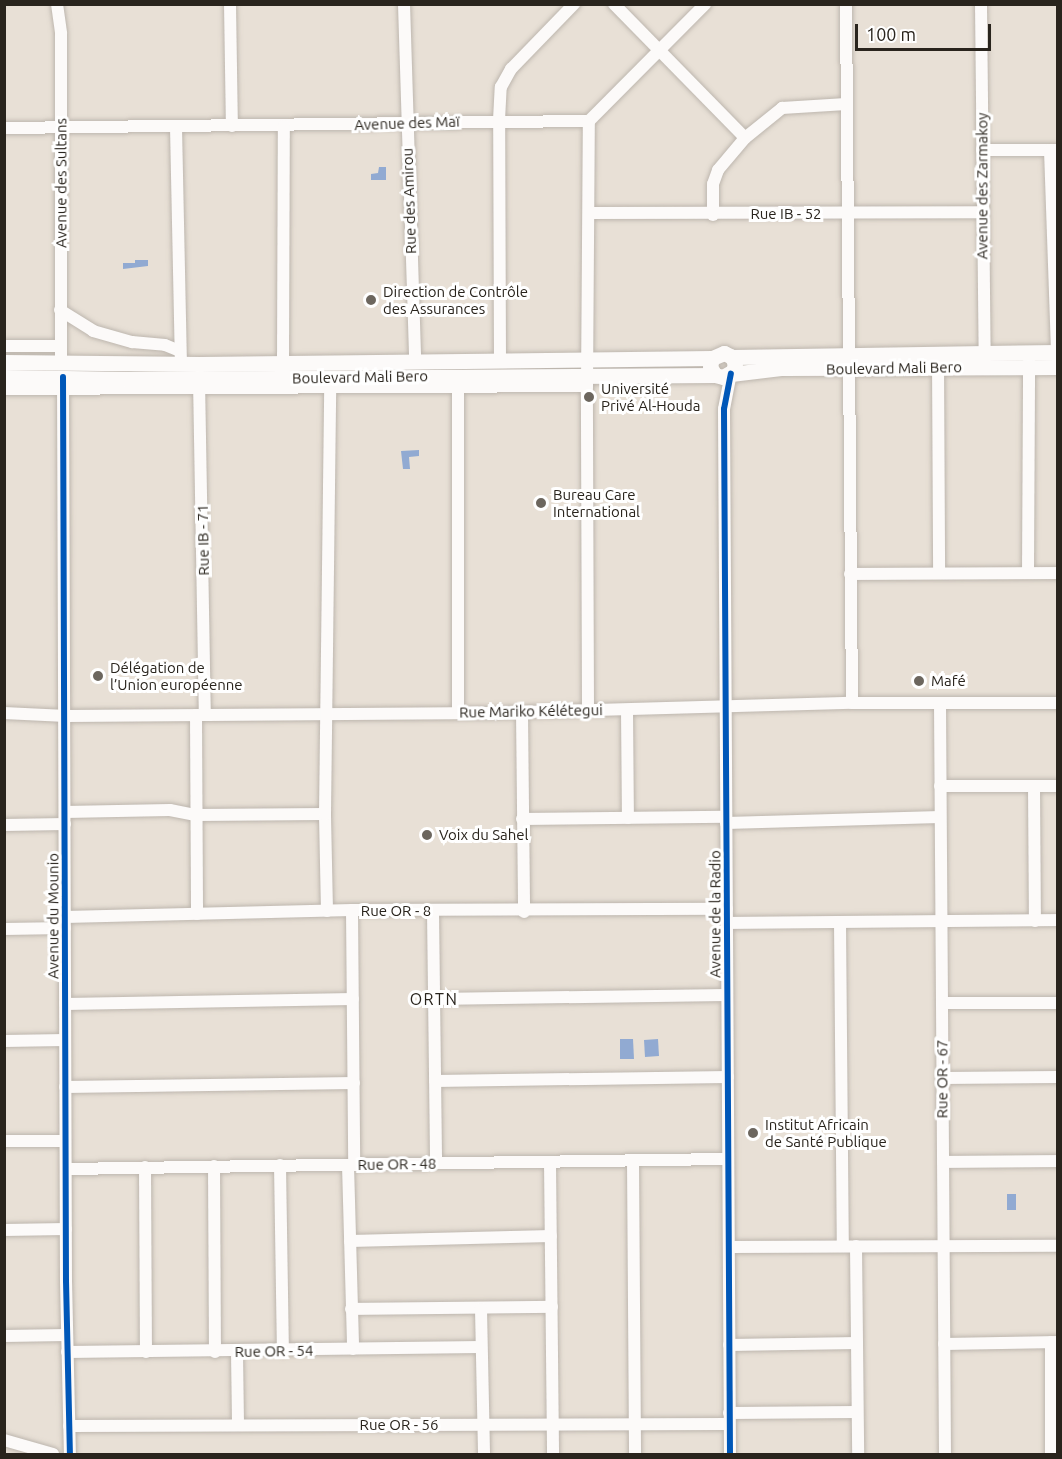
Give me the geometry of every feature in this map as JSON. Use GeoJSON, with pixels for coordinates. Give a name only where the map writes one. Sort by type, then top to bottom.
{"type":"FeatureCollection","features":[{"type":"Feature","properties":{"kind":"main road"},"geometry":{"type":"LineString","coordinates":[[724,352],[732,357],[735,367],[731,374],[723,377],[715,375],[710,367],[712,358],[724,352]]}},
{"type":"Feature","properties":{"kind":"main road","name":"Boulevard Mali Bero"},"geometry":{"type":"LineString","coordinates":[[1029,360],[1057,352]]}},
{"type":"Feature","properties":{"kind":"main road","name":"Boulevard Mali Bero"},"geometry":{"type":"LineString","coordinates":[[732,357],[848,361],[1029,360],[1058,367]]}},
{"type":"Feature","properties":{"kind":"main road","name":"Boulevard Mali Bero"},"geometry":{"type":"LineString","coordinates":[[4,362],[62,376],[180,358],[199,376]]}},
{"type":"Feature","properties":{"kind":"main road","name":"Boulevard Mali Bero"},"geometry":{"type":"LineString","coordinates":[[199,376],[283,363],[330,375],[415,362],[458,374],[500,362],[587,374],[712,358]]}},
{"type":"Feature","properties":{"kind":"main road","name":"Boulevard Mali Bero"},"geometry":{"type":"LineString","coordinates":[[731,374],[848,361]]}},
{"type":"Feature","properties":{"kind":"main road","name":"Boulevard Mali Bero"},"geometry":{"type":"LineString","coordinates":[[4,377],[715,375]]}},
{"type":"Feature","properties":{"kind":"street","name":"Avenue des Sultans"},"geometry":{"type":"LineString","coordinates":[[57,4],[61,34],[60,346],[62,376]]}},
{"type":"Feature","properties":{"kind":"street"},"geometry":{"type":"LineString","coordinates":[[231,4],[232,126]]}},
{"type":"Feature","properties":{"kind":"street","name":"Rue des Amirou"},"geometry":{"type":"LineString","coordinates":[[404,4],[415,362]]}},
{"type":"Feature","properties":{"kind":"street"},"geometry":{"type":"LineString","coordinates":[[500,362],[499,120],[504,79],[574,4]]}},
{"type":"Feature","properties":{"kind":"street"},"geometry":{"type":"LineString","coordinates":[[614,4],[746,138]]}},
{"type":"Feature","properties":{"kind":"street"},"geometry":{"type":"LineString","coordinates":[[588,710],[587,374],[590,121],[705,4]]}},
{"type":"Feature","properties":{"kind":"street"},"geometry":{"type":"LineString","coordinates":[[846,4],[852,703]]}},
{"type":"Feature","properties":{"kind":"street","name":"Avenue des Zarmakoy"},"geometry":{"type":"LineString","coordinates":[[981,4],[985,359]]}},
{"type":"Feature","properties":{"kind":"street"},"geometry":{"type":"LineString","coordinates":[[713,215],[714,176],[746,138],[782,108],[846,104]]}},
{"type":"Feature","properties":{"kind":"street","name":"Avenue des Maï"},"geometry":{"type":"LineString","coordinates":[[4,128],[284,126],[499,120],[590,121]]}},
{"type":"Feature","properties":{"kind":"street"},"geometry":{"type":"LineString","coordinates":[[283,363],[284,126]]}},
{"type":"Feature","properties":{"kind":"street"},"geometry":{"type":"LineString","coordinates":[[176,127],[180,358]]}},
{"type":"Feature","properties":{"kind":"street"},"geometry":{"type":"LineString","coordinates":[[982,150],[1054,150],[1057,352]]}},
{"type":"Feature","properties":{"kind":"street","name":"Rue IB - 52"},"geometry":{"type":"LineString","coordinates":[[589,213],[713,215],[983,212]]}},
{"type":"Feature","properties":{"kind":"street"},"geometry":{"type":"LineString","coordinates":[[60,310],[93,331],[132,342],[165,345],[180,358]]}},
{"type":"Feature","properties":{"kind":"street"},"geometry":{"type":"LineString","coordinates":[[4,346],[60,346]]}},
{"type":"Feature","properties":{"kind":"street"},"geometry":{"type":"LineString","coordinates":[[938,360],[939,573]]}},
{"type":"Feature","properties":{"kind":"street"},"geometry":{"type":"LineString","coordinates":[[1028,573],[1029,360]]}},
{"type":"Feature","properties":{"kind":"street"},"geometry":{"type":"LineString","coordinates":[[458,374],[458,713]]}},
{"type":"Feature","properties":{"kind":"street","name":"Avenue de la Radio"},"geometry":{"type":"LineString","coordinates":[[730,1455],[724,409],[731,374]]}},
{"type":"Feature","properties":{"kind":"street"},"geometry":{"type":"LineString","coordinates":[[327,911],[325,814],[330,375]]}},
{"type":"Feature","properties":{"kind":"street","name":"Avenue de la Radio"},"geometry":{"type":"LineString","coordinates":[[715,375],[724,409]]}},
{"type":"Feature","properties":{"kind":"street","name":"Boulevard Mali Bero"},"geometry":{"type":"LineString","coordinates":[[4,389],[62,376]]}},
{"type":"Feature","properties":{"kind":"street","name":"Avenue du Mounio"},"geometry":{"type":"LineString","coordinates":[[62,376],[66,716],[65,1141],[70,1455]]}},
{"type":"Feature","properties":{"kind":"street","name":"Rue IB - 71"},"geometry":{"type":"LineString","coordinates":[[197,914],[195,815],[201,715],[199,376]]}},
{"type":"Feature","properties":{"kind":"street"},"geometry":{"type":"LineString","coordinates":[[850,574],[1058,573]]}},
{"type":"Feature","properties":{"kind":"street","name":"Rue Mariko Kélétegui"},"geometry":{"type":"LineString","coordinates":[[4,713],[66,716],[458,713],[852,703],[1058,703]]}},
{"type":"Feature","properties":{"kind":"street","name":"Rue OR - 67"},"geometry":{"type":"LineString","coordinates":[[940,703],[945,1455]]}},
{"type":"Feature","properties":{"kind":"street"},"geometry":{"type":"LineString","coordinates":[[627,710],[628,818]]}},
{"type":"Feature","properties":{"kind":"street"},"geometry":{"type":"LineString","coordinates":[[522,712],[524,912]]}},
{"type":"Feature","properties":{"kind":"street"},"geometry":{"type":"LineString","coordinates":[[940,786],[1058,786]]}},
{"type":"Feature","properties":{"kind":"street"},"geometry":{"type":"LineString","coordinates":[[1034,786],[1035,921]]}},
{"type":"Feature","properties":{"kind":"street"},"geometry":{"type":"LineString","coordinates":[[4,825],[176,810],[195,815],[325,814]]}},
{"type":"Feature","properties":{"kind":"street"},"geometry":{"type":"LineString","coordinates":[[522,819],[726,820],[940,817]]}},
{"type":"Feature","properties":{"kind":"street","name":"Rue OR - 8"},"geometry":{"type":"LineString","coordinates":[[4,929],[65,922],[197,914],[352,910],[524,912],[727,909]]}},
{"type":"Feature","properties":{"kind":"street"},"geometry":{"type":"LineString","coordinates":[[352,910],[354,1083],[350,1241],[353,1349]]}},
{"type":"Feature","properties":{"kind":"street"},"geometry":{"type":"LineString","coordinates":[[434,911],[436,1163]]}},
{"type":"Feature","properties":{"kind":"street"},"geometry":{"type":"LineString","coordinates":[[727,923],[1058,920]]}},
{"type":"Feature","properties":{"kind":"street"},"geometry":{"type":"LineString","coordinates":[[840,922],[843,1246]]}},
{"type":"Feature","properties":{"kind":"street"},"geometry":{"type":"LineString","coordinates":[[434,999],[727,995]]}},
{"type":"Feature","properties":{"kind":"street"},"geometry":{"type":"LineString","coordinates":[[65,1004],[353,999]]}},
{"type":"Feature","properties":{"kind":"street"},"geometry":{"type":"LineString","coordinates":[[942,1004],[1058,1003]]}},
{"type":"Feature","properties":{"kind":"street"},"geometry":{"type":"LineString","coordinates":[[4,1041],[65,1040]]}},
{"type":"Feature","properties":{"kind":"street"},"geometry":{"type":"LineString","coordinates":[[435,1081],[728,1077]]}},
{"type":"Feature","properties":{"kind":"street"},"geometry":{"type":"LineString","coordinates":[[942,1077],[1058,1077]]}},
{"type":"Feature","properties":{"kind":"street"},"geometry":{"type":"LineString","coordinates":[[65,1087],[354,1083]]}},
{"type":"Feature","properties":{"kind":"street"},"geometry":{"type":"LineString","coordinates":[[4,1142],[65,1141]]}},
{"type":"Feature","properties":{"kind":"street","name":"Rue OR - 48"},"geometry":{"type":"LineString","coordinates":[[66,1169],[728,1159]]}},
{"type":"Feature","properties":{"kind":"street"},"geometry":{"type":"LineString","coordinates":[[633,1160],[635,1455]]}},
{"type":"Feature","properties":{"kind":"street"},"geometry":{"type":"LineString","coordinates":[[943,1162],[1058,1161]]}},
{"type":"Feature","properties":{"kind":"street"},"geometry":{"type":"LineString","coordinates":[[550,1162],[553,1455]]}},
{"type":"Feature","properties":{"kind":"street"},"geometry":{"type":"LineString","coordinates":[[214,1166],[215,1352]]}},
{"type":"Feature","properties":{"kind":"street"},"geometry":{"type":"LineString","coordinates":[[280,1166],[283,1351]]}},
{"type":"Feature","properties":{"kind":"street"},"geometry":{"type":"LineString","coordinates":[[145,1167],[146,1352]]}},
{"type":"Feature","properties":{"kind":"street"},"geometry":{"type":"LineString","coordinates":[[4,1230],[66,1229]]}},
{"type":"Feature","properties":{"kind":"street"},"geometry":{"type":"LineString","coordinates":[[350,1241],[551,1236]]}},
{"type":"Feature","properties":{"kind":"street"},"geometry":{"type":"LineString","coordinates":[[856,1246],[858,1455]]}},
{"type":"Feature","properties":{"kind":"street"},"geometry":{"type":"LineString","coordinates":[[729,1247],[1058,1246]]}},
{"type":"Feature","properties":{"kind":"street"},"geometry":{"type":"LineString","coordinates":[[351,1310],[552,1307]]}},
{"type":"Feature","properties":{"kind":"street"},"geometry":{"type":"LineString","coordinates":[[481,1309],[484,1455]]}},
{"type":"Feature","properties":{"kind":"street"},"geometry":{"type":"LineString","coordinates":[[4,1336],[67,1335]]}},
{"type":"Feature","properties":{"kind":"street"},"geometry":{"type":"LineString","coordinates":[[944,1344],[1054,1342],[1051,1455]]}},
{"type":"Feature","properties":{"kind":"street"},"geometry":{"type":"LineString","coordinates":[[729,1345],[857,1343]]}},
{"type":"Feature","properties":{"kind":"street","name":"Rue OR - 54"},"geometry":{"type":"LineString","coordinates":[[67,1352],[237,1352],[481,1347]]}},
{"type":"Feature","properties":{"kind":"street"},"geometry":{"type":"LineString","coordinates":[[237,1352],[238,1425]]}},
{"type":"Feature","properties":{"kind":"street","name":"Rue OR - 56"},"geometry":{"type":"LineString","coordinates":[[69,1426],[635,1424],[857,1412]]}},
{"type":"Feature","properties":{"kind":"street"},"geometry":{"type":"LineString","coordinates":[[4,1440],[53,1455]]}},
{"type":"Feature","properties":{"kind":"water"},"geometry":{"type":"Polygon","coordinates":[[[379,167],[386,167],[386,180],[371,180],[371,174],[378,173],[379,167]]]}},
{"type":"Feature","properties":{"kind":"water"},"geometry":{"type":"Polygon","coordinates":[[[135,260],[148,260],[148,266],[123,269],[123,263],[135,263],[135,260]]]}},
{"type":"Feature","properties":{"kind":"water"},"geometry":{"type":"Polygon","coordinates":[[[419,450],[419,456],[409,457],[410,469],[403,469],[401,451],[419,450]]]}},
{"type":"Feature","properties":{"kind":"water"},"geometry":{"type":"Polygon","coordinates":[[[620,1039],[633,1039],[634,1059],[620,1059],[620,1039]]]}},
{"type":"Feature","properties":{"kind":"water"},"geometry":{"type":"Polygon","coordinates":[[[658,1039],[659,1056],[645,1057],[644,1040],[658,1039]]]}},
{"type":"Feature","properties":{"kind":"water"},"geometry":{"type":"Polygon","coordinates":[[[1007,1194],[1016,1194],[1016,1210],[1007,1210],[1007,1194]]]}},
{"type":"Feature","properties":{"kind":"cycle path"},"geometry":{"type":"LineString","coordinates":[[730,1454],[724,409],[731,374]]}},
{"type":"Feature","properties":{"kind":"cycle path"},"geometry":{"type":"LineString","coordinates":[[63,377],[66,1281],[70,1454]]}},
{"type":"Feature","properties":{"kind":"place","name":"Direction de Contrôle des Assurances"},"geometry":{"type":"Point","coordinates":[371,300]}},
{"type":"Feature","properties":{"kind":"place","name":"Université Privé Al-Houda"},"geometry":{"type":"Point","coordinates":[589,397]}},
{"type":"Feature","properties":{"kind":"place","name":"Bureau Care International"},"geometry":{"type":"Point","coordinates":[541,503]}},
{"type":"Feature","properties":{"kind":"place","name":"Délégation de l’Union européenne"},"geometry":{"type":"Point","coordinates":[98,676]}},
{"type":"Feature","properties":{"kind":"place","name":"Mafé"},"geometry":{"type":"Point","coordinates":[919,681]}},
{"type":"Feature","properties":{"kind":"place","name":"Voix du Sahel"},"geometry":{"type":"Point","coordinates":[427,835]}},
{"type":"Feature","properties":{"kind":"place","name":"Institut Africain de Santé Publique"},"geometry":{"type":"Point","coordinates":[753,1133]}},
{"type":"Feature","properties":{"kind":"district","name":"ORTN"},"geometry":{"type":"Point","coordinates":[434,999]}}]}
